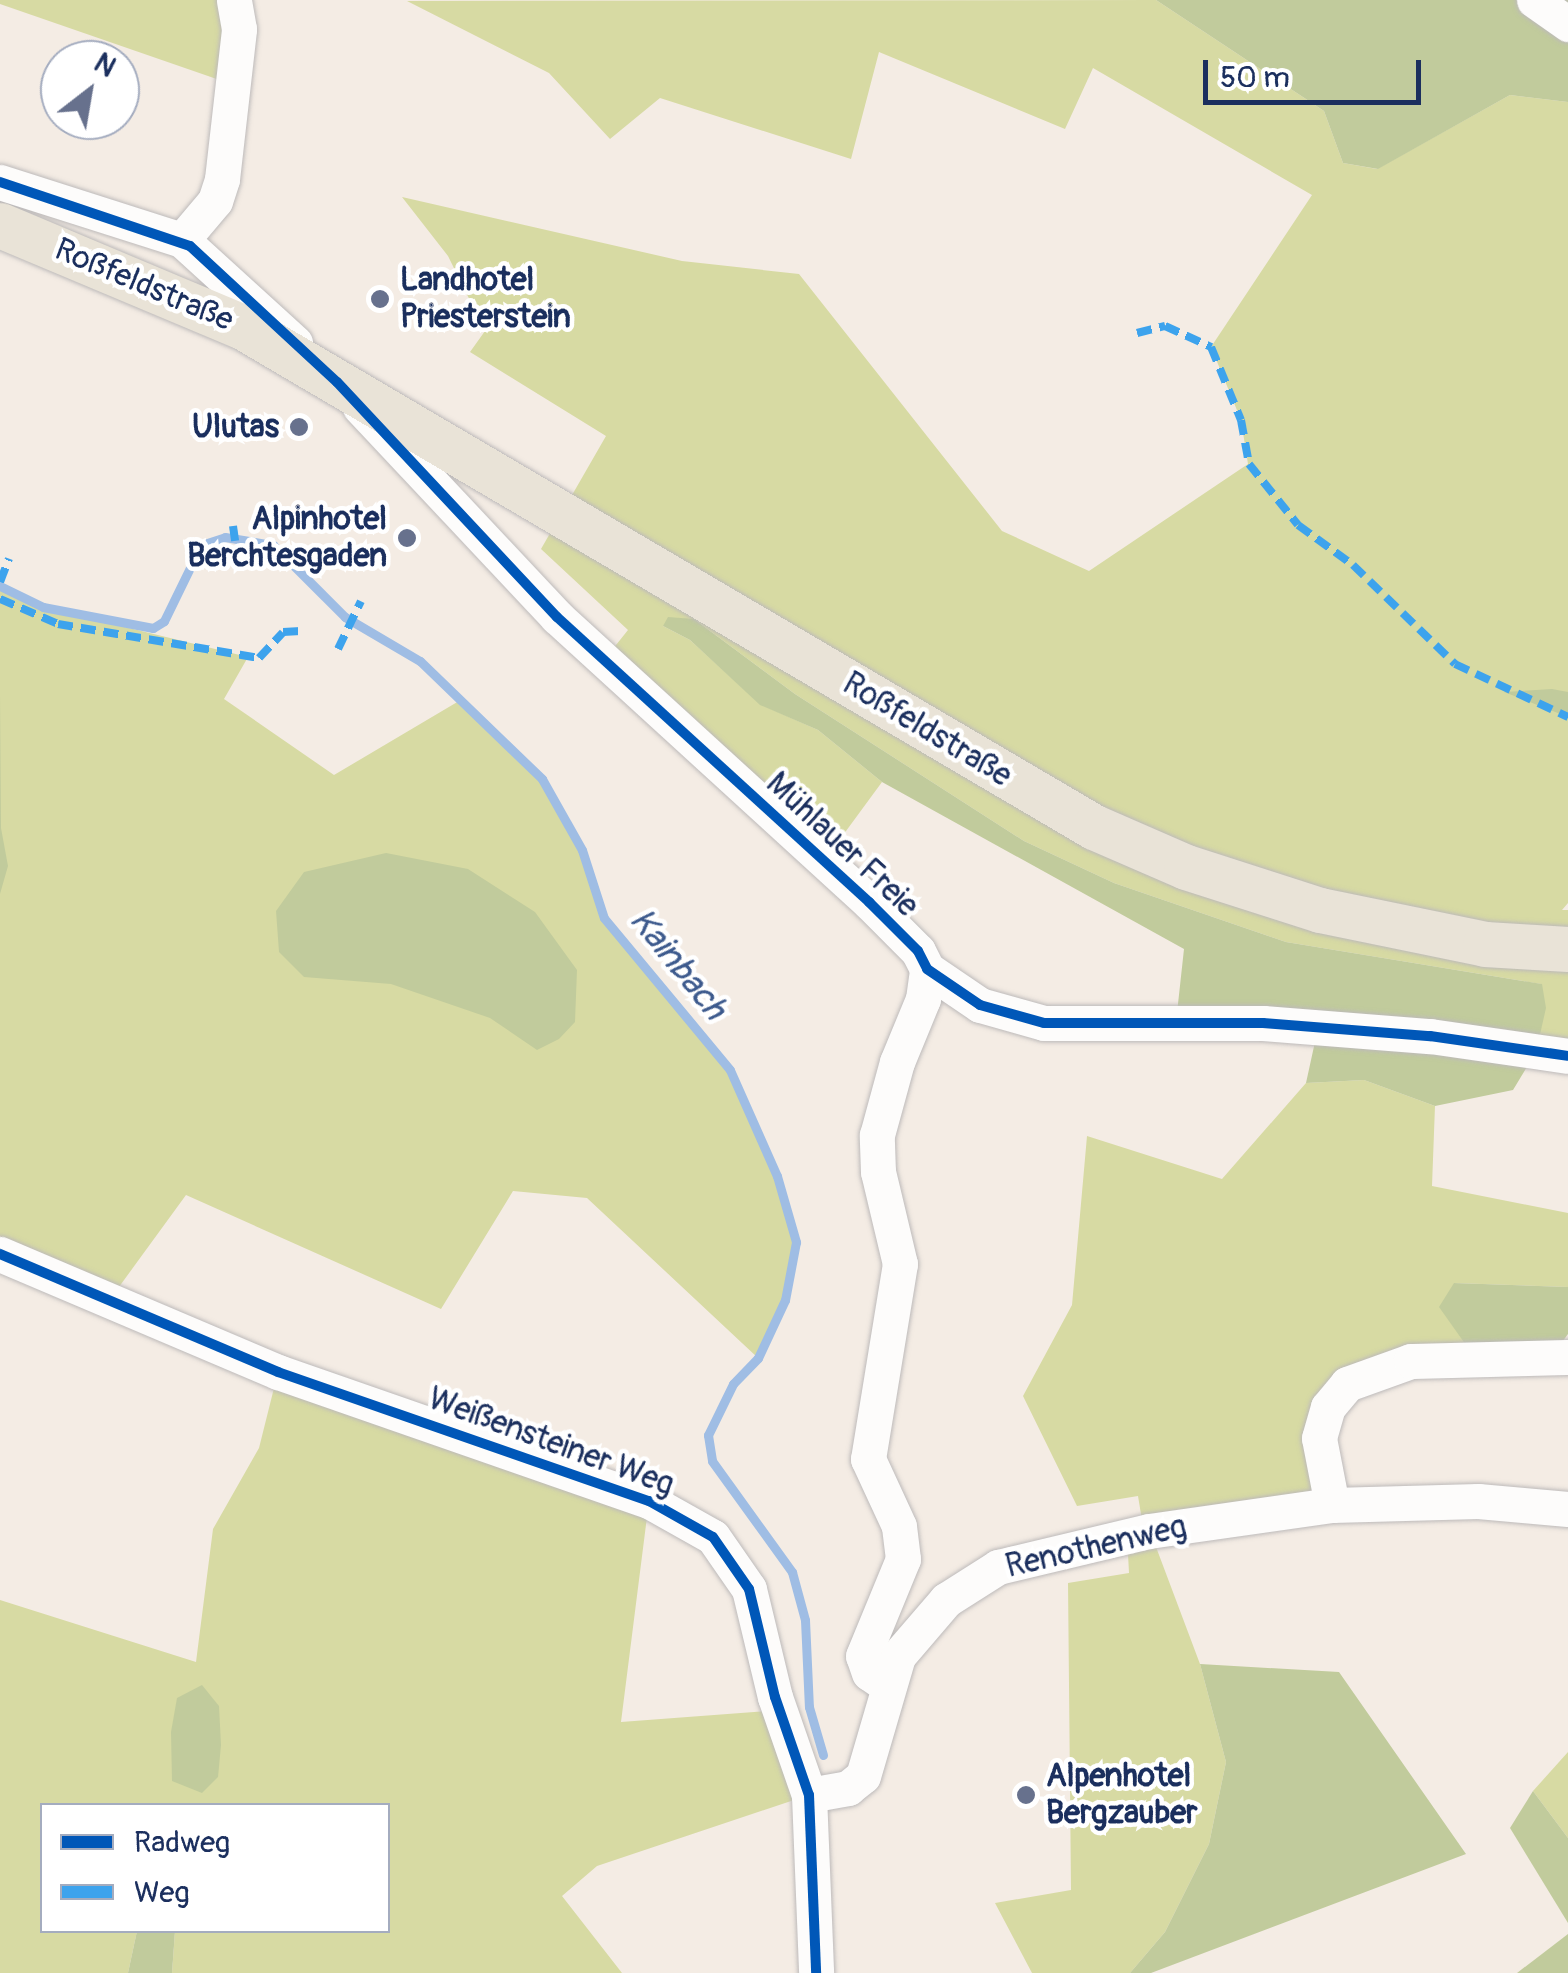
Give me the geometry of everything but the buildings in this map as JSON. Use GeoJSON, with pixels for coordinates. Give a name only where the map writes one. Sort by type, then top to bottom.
{"type":"FeatureCollection","features":[{"type":"Feature","properties":{"kind":"main road","name":"Roßfeldstraße"},"geometry":{"type":"LineString","coordinates":[[0,225],[243,327],[1094,827],[1186,867],[1320,910],[1486,944],[1568,949]]}},
{"type":"Feature","properties":{"kind":"street"},"geometry":{"type":"LineString","coordinates":[[1534,0],[1568,24]]}},
{"type":"Feature","properties":{"kind":"street"},"geometry":{"type":"LineString","coordinates":[[182,240],[215,200],[222,179],[236,15]]}},
{"type":"Feature","properties":{"kind":"street","name":"Roßfeldstraße"},"geometry":{"type":"LineString","coordinates":[[0,182],[182,240],[337,382]]}},
{"type":"Feature","properties":{"kind":"street","name":"Mühlauer Freie"},"geometry":{"type":"LineString","coordinates":[[337,382],[557,617],[869,902],[918,951],[927,969],[980,1005],[1044,1023],[1263,1023],[1430,1036],[1568,1056]]}},
{"type":"Feature","properties":{"kind":"street"},"geometry":{"type":"LineString","coordinates":[[886,1684],[870,1673],[864,1656],[896,1579],[903,1541],[868,1459],[900,1264],[878,1172],[877,1135],[896,1062],[924,999],[927,969]]}},
{"type":"Feature","properties":{"kind":"street","name":"Weißensteiner Weg"},"geometry":{"type":"LineString","coordinates":[[0,1254],[260,1365],[684,1516],[713,1537],[749,1589],[775,1697],[809,1795],[816,1973]]}},
{"type":"Feature","properties":{"kind":"street"},"geometry":{"type":"LineString","coordinates":[[1332,1505],[1319,1438],[1328,1407],[1348,1384],[1411,1362],[1568,1358]]}},
{"type":"Feature","properties":{"kind":"street","name":"Renothenweg"},"geometry":{"type":"LineString","coordinates":[[809,1795],[848,1788],[863,1776],[875,1747],[886,1684],[918,1627],[946,1600],[998,1568],[1126,1535],[1332,1505],[1442,1501],[1568,1509]]}},
{"type":"Feature","properties":{"kind":"green space"},"geometry":{"type":"Polygon","coordinates":[[[0,0],[219,0],[234,85],[140,52],[140,40],[104,40],[0,4],[0,0]]]}},
{"type":"Feature","properties":{"kind":"green space"},"geometry":{"type":"Polygon","coordinates":[[[1156,0],[1324,111],[1343,163],[1377,169],[1510,95],[1568,102],[1568,903],[1562,910],[1568,910],[1568,1056],[1536,1052],[1541,984],[1286,942],[1114,883],[1024,841],[795,694],[694,619],[663,626],[690,640],[760,704],[818,730],[882,782],[824,861],[604,660],[628,630],[541,549],[606,436],[470,352],[485,331],[448,256],[402,197],[682,261],[799,274],[1002,531],[1089,571],[1248,464],[1241,420],[1211,347],[1312,195],[1093,68],[1065,129],[879,52],[851,159],[660,98],[610,139],[549,73],[407,1],[1156,0]]]}},
{"type":"Feature","properties":{"kind":"green space"},"geometry":{"type":"Polygon","coordinates":[[[1156,0],[1568,0],[1568,102],[1510,95],[1378,169],[1343,163],[1324,111],[1156,0]]]}},
{"type":"Feature","properties":{"kind":"green space"},"geometry":{"type":"Polygon","coordinates":[[[0,586],[43,607],[248,657],[224,699],[334,775],[459,701],[542,779],[582,850],[604,918],[730,1070],[777,1176],[796,1242],[785,1300],[758,1358],[587,1198],[513,1191],[441,1309],[186,1195],[108,1302],[0,1254],[0,586]]]}},
{"type":"Feature","properties":{"kind":"green space"},"geometry":{"type":"Polygon","coordinates":[[[668,617],[694,619],[795,694],[1024,841],[1114,883],[1286,942],[1542,984],[1546,1008],[1536,1052],[1513,1090],[1435,1106],[1364,1080],[1306,1083],[1318,1028],[1176,1022],[1184,949],[882,782],[818,730],[760,705],[690,640],[663,626],[668,617]]]}},
{"type":"Feature","properties":{"kind":"green space"},"geometry":{"type":"Polygon","coordinates":[[[0,692],[1,828],[8,866],[0,894],[0,692]]]}},
{"type":"Feature","properties":{"kind":"green space"},"geometry":{"type":"Polygon","coordinates":[[[1504,692],[1568,692],[1568,717],[1504,692]]]}},
{"type":"Feature","properties":{"kind":"green space"},"geometry":{"type":"Polygon","coordinates":[[[386,853],[468,869],[535,912],[577,970],[575,1022],[559,1039],[537,1050],[490,1018],[391,984],[304,977],[279,952],[276,911],[304,872],[386,853]]]}},
{"type":"Feature","properties":{"kind":"green space"},"geometry":{"type":"Polygon","coordinates":[[[1364,1080],[1435,1106],[1432,1186],[1568,1213],[1568,1287],[1454,1283],[1473,1355],[1328,1407],[1332,1505],[1150,1531],[1200,1664],[1226,1762],[1209,1844],[1165,1932],[1130,1973],[1032,1973],[995,1903],[1071,1890],[1068,1583],[1129,1573],[1127,1535],[1144,1532],[1138,1496],[1077,1506],[1023,1396],[1072,1305],[1087,1136],[1222,1179],[1306,1083],[1364,1080]]]}},
{"type":"Feature","properties":{"kind":"green space"},"geometry":{"type":"Polygon","coordinates":[[[1454,1283],[1568,1287],[1568,1334],[1551,1357],[1473,1355],[1439,1307],[1454,1283]]]}},
{"type":"Feature","properties":{"kind":"green space"},"geometry":{"type":"Polygon","coordinates":[[[278,1372],[649,1501],[621,1722],[779,1710],[809,1795],[597,1866],[562,1896],[622,1973],[172,1973],[175,1933],[390,1933],[390,1803],[40,1803],[40,1933],[137,1933],[128,1973],[0,1973],[0,1600],[196,1662],[213,1529],[259,1448],[278,1372]]]}},
{"type":"Feature","properties":{"kind":"green space"},"geometry":{"type":"Polygon","coordinates":[[[1200,1664],[1339,1672],[1466,1854],[1151,1973],[1130,1973],[1165,1932],[1209,1844],[1226,1762],[1200,1664]]]}},
{"type":"Feature","properties":{"kind":"green space"},"geometry":{"type":"Polygon","coordinates":[[[202,1685],[219,1706],[221,1745],[218,1777],[202,1793],[172,1781],[171,1732],[177,1698],[202,1685]]]}},
{"type":"Feature","properties":{"kind":"green space"},"geometry":{"type":"Polygon","coordinates":[[[1568,1752],[1568,1838],[1533,1791],[1568,1752]]]}},
{"type":"Feature","properties":{"kind":"green space"},"geometry":{"type":"Polygon","coordinates":[[[1533,1791],[1568,1838],[1568,1923],[1510,1828],[1533,1791]]]}},
{"type":"Feature","properties":{"kind":"green space"},"geometry":{"type":"Polygon","coordinates":[[[137,1933],[175,1933],[172,1973],[128,1973],[137,1933]]]}},
{"type":"Feature","properties":{"kind":"green space"},"geometry":{"type":"Polygon","coordinates":[[[1568,1934],[1568,1973],[1517,1973],[1568,1934]]]}},
{"type":"Feature","properties":{"kind":"waterway","name":"Kainbach"},"geometry":{"type":"LineString","coordinates":[[0,586],[43,607],[153,628],[164,621],[201,545],[225,537],[273,545],[345,617],[420,661],[542,779],[582,850],[604,918],[730,1070],[777,1176],[796,1242],[785,1300],[758,1358],[733,1384],[708,1435],[712,1461],[792,1572],[805,1620],[809,1707],[823,1755]]}},
{"type":"Feature","properties":{"kind":"marked path"},"geometry":{"type":"LineString","coordinates":[[1137,333],[1165,326],[1211,347],[1241,420],[1249,464],[1298,525],[1353,565],[1455,664],[1568,717]]}},
{"type":"Feature","properties":{"kind":"marked path"},"geometry":{"type":"LineString","coordinates":[[233,526],[236,547]]}},
{"type":"Feature","properties":{"kind":"marked path"},"geometry":{"type":"LineString","coordinates":[[0,582],[9,559]]}},
{"type":"Feature","properties":{"kind":"marked path"},"geometry":{"type":"LineString","coordinates":[[0,599],[58,624],[259,658],[283,632],[305,631]]}},
{"type":"Feature","properties":{"kind":"marked path"},"geometry":{"type":"LineString","coordinates":[[338,649],[361,601]]}},
{"type":"Feature","properties":{"kind":"cycle path"},"geometry":{"type":"LineString","coordinates":[[0,182],[190,246],[337,382],[557,617],[869,902],[918,951],[927,969],[980,1005],[1044,1023],[1263,1023],[1430,1036],[1568,1056]]}},
{"type":"Feature","properties":{"kind":"cycle path"},"geometry":{"type":"LineString","coordinates":[[0,1254],[278,1372],[649,1501],[713,1537],[749,1589],[775,1697],[809,1795],[816,1973]]}},
{"type":"Feature","properties":{"kind":"place","name":"Landhotel Priesterstein"},"geometry":{"type":"Point","coordinates":[380,299]}},
{"type":"Feature","properties":{"kind":"place","name":"Ulutas"},"geometry":{"type":"Point","coordinates":[299,427]}},
{"type":"Feature","properties":{"kind":"place","name":"Alpinhotel Berchtesgaden"},"geometry":{"type":"Point","coordinates":[407,538]}},
{"type":"Feature","properties":{"kind":"place","name":"Alpenhotel Bergzauber"},"geometry":{"type":"Point","coordinates":[1026,1795]}}]}
